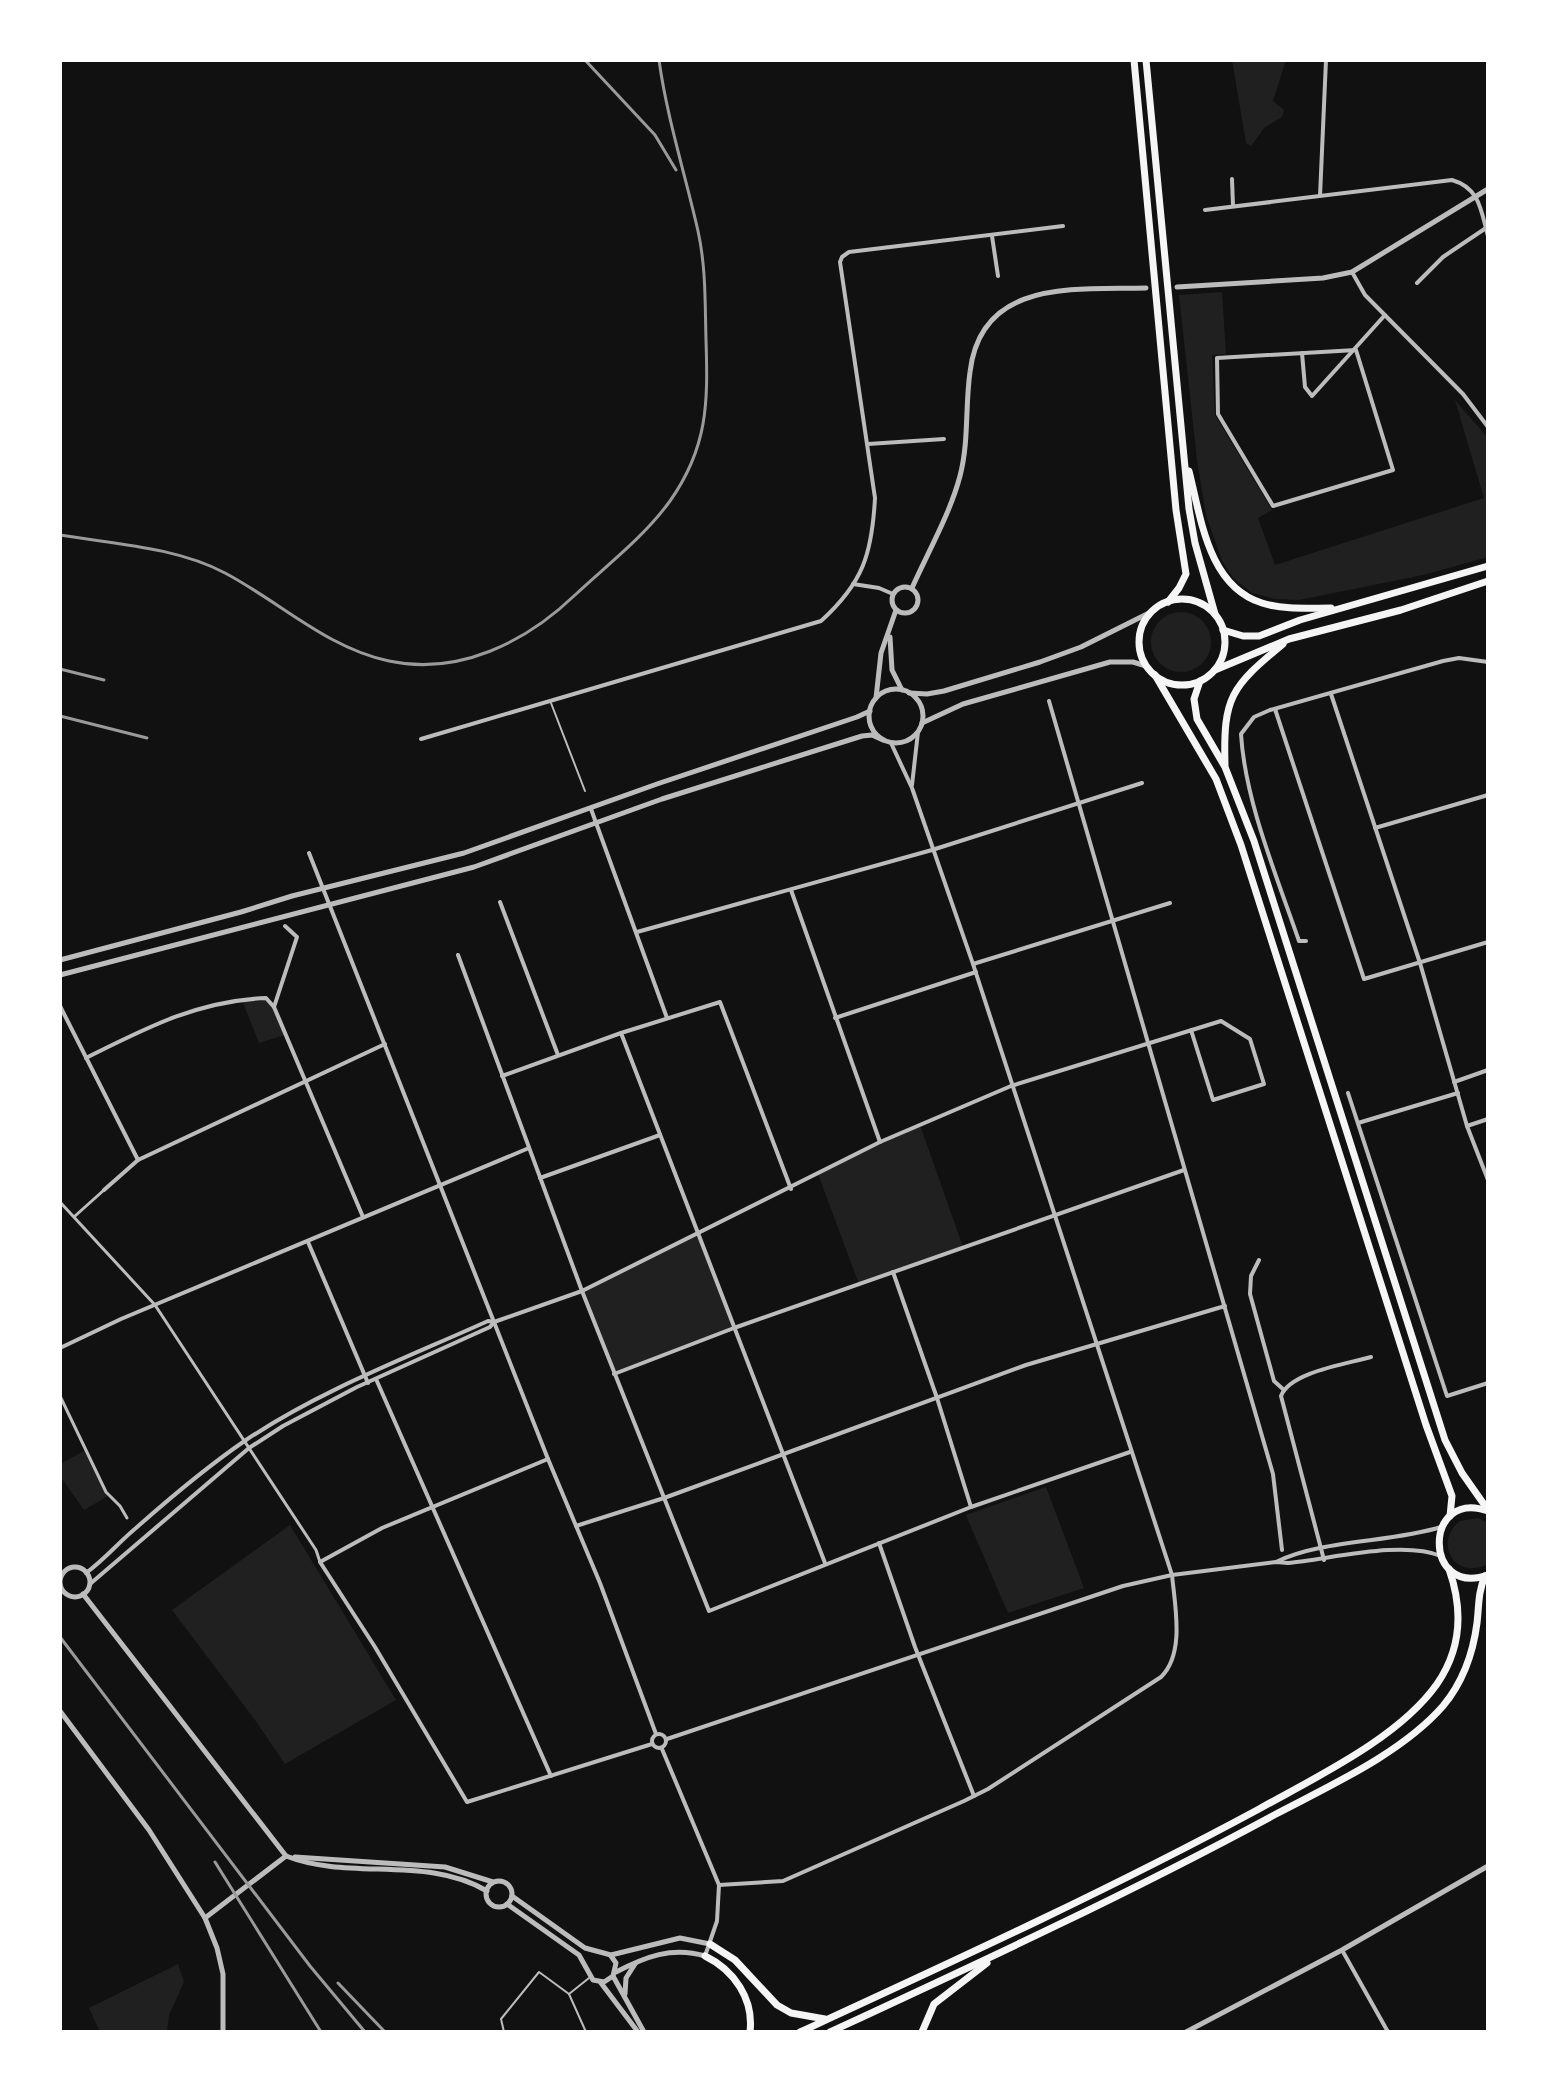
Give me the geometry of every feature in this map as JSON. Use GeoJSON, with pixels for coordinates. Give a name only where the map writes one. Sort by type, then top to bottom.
{"type":"FeatureCollection","features":[{"type":"Feature","properties":{"kind":"highway"},"geometry":{"type":"LineString","coordinates":[[1134,60],[1176,510],[1186,565],[1184,581],[1168,602]]}},
{"type":"Feature","properties":{"kind":"highway"},"geometry":{"type":"LineString","coordinates":[[1146,60],[1193,531],[1215,614],[1223,630],[1224,651],[1215,670]]}},
{"type":"Feature","properties":{"kind":"highway"},"geometry":{"type":"LineString","coordinates":[[1183,450],[1213,556],[1236,590],[1272,605],[1340,608]]}},
{"type":"Feature","properties":{"kind":"highway"},"geometry":{"type":"LineString","coordinates":[[1223,630],[1250,637],[1488,566]]}},
{"type":"Feature","properties":{"kind":"highway"},"geometry":{"type":"LineString","coordinates":[[1155,675],[1173,684],[1187,685],[1289,639],[1401,610],[1488,581]]}},
{"type":"Feature","properties":{"kind":"highway"},"geometry":{"type":"LineString","coordinates":[[1215,614],[1193,601],[1180,599],[1168,602],[1151,612],[1143,624],[1139,638],[1140,652],[1216,779],[1241,845],[1420,1407],[1452,1496],[1450,1516]]}},
{"type":"Feature","properties":{"kind":"highway"},"geometry":{"type":"LineString","coordinates":[[1225,767],[1225,723],[1231,697],[1245,676],[1289,639]]}},
{"type":"Feature","properties":{"kind":"highway"},"geometry":{"type":"LineString","coordinates":[[1200,681],[1194,710],[1225,767],[1254,841],[1445,1440],[1462,1473],[1488,1510]]}},
{"type":"Feature","properties":{"kind":"highway"},"geometry":{"type":"LineString","coordinates":[[800,2032],[1129,1877],[1287,1793],[1405,1720],[1435,1687],[1452,1656],[1459,1621],[1456,1590],[1438,1545],[1441,1527],[1450,1516],[1466,1508],[1488,1510]]}},
{"type":"Feature","properties":{"kind":"highway"},"geometry":{"type":"LineString","coordinates":[[1449,1569],[1469,1578],[1487,1575]]}},
{"type":"Feature","properties":{"kind":"highway"},"geometry":{"type":"LineString","coordinates":[[830,2032],[1210,1850],[1405,1740],[1443,1705],[1464,1674],[1475,1639],[1479,1592],[1487,1575]]}},
{"type":"Feature","properties":{"kind":"highway"},"geometry":{"type":"LineString","coordinates":[[710,1944],[735,1960],[777,2005],[791,2013],[828,2019]]}},
{"type":"Feature","properties":{"kind":"highway"},"geometry":{"type":"LineString","coordinates":[[922,2032],[934,2004],[998,1954]]}},
{"type":"Feature","properties":{"kind":"highway"},"geometry":{"type":"LineString","coordinates":[[705,1956],[729,1971],[743,1992],[748,2004],[750,2032]]}},
{"type":"Feature","properties":{"kind":"street"},"geometry":{"type":"LineString","coordinates":[[1320,196],[1326,60]]}},
{"type":"Feature","properties":{"kind":"street"},"geometry":{"type":"LineString","coordinates":[[1232,179],[1233,206]]}},
{"type":"Feature","properties":{"kind":"street"},"geometry":{"type":"LineString","coordinates":[[1205,210],[1452,180],[1466,184],[1476,197],[1488,236]]}},
{"type":"Feature","properties":{"kind":"street"},"geometry":{"type":"LineString","coordinates":[[1177,287],[1323,278],[1352,272],[1488,189]]}},
{"type":"Feature","properties":{"kind":"street"},"geometry":{"type":"LineString","coordinates":[[421,739],[821,621],[841,603],[853,584],[868,559],[873,535],[875,498],[840,262],[842,257],[849,252],[1063,226]]}},
{"type":"Feature","properties":{"kind":"street"},"geometry":{"type":"LineString","coordinates":[[1417,283],[1443,257],[1486,228]]}},
{"type":"Feature","properties":{"kind":"street"},"geometry":{"type":"LineString","coordinates":[[992,236],[998,276]]}},
{"type":"Feature","properties":{"kind":"street"},"geometry":{"type":"LineString","coordinates":[[1352,272],[1365,295],[1463,394],[1488,427]]}},
{"type":"Feature","properties":{"kind":"street"},"geometry":{"type":"LineString","coordinates":[[912,588],[960,477],[967,434],[970,368],[976,345],[985,329],[1012,304],[1033,295],[1053,290],[1146,288]]}},
{"type":"Feature","properties":{"kind":"street"},"geometry":{"type":"LineString","coordinates":[[1302,353],[1305,387],[1312,396],[1385,315]]}},
{"type":"Feature","properties":{"kind":"street"},"geometry":{"type":"LineString","coordinates":[[1356,350],[1393,470],[1273,506],[1218,414],[1217,358],[1356,350]]}},
{"type":"Feature","properties":{"kind":"street"},"geometry":{"type":"LineString","coordinates":[[868,444],[944,439]]}},
{"type":"Feature","properties":{"kind":"street"},"geometry":{"type":"LineString","coordinates":[[853,584],[879,588],[893,594]]}},
{"type":"Feature","properties":{"kind":"street"},"geometry":{"type":"LineString","coordinates":[[899,588],[912,588],[918,598],[917,606],[905,613],[896,610],[892,603],[893,594],[899,588]]}},
{"type":"Feature","properties":{"kind":"street"},"geometry":{"type":"LineString","coordinates":[[883,740],[872,727],[870,711],[875,699],[881,653],[896,610]]}},
{"type":"Feature","properties":{"kind":"street"},"geometry":{"type":"LineString","coordinates":[[875,699],[888,691],[927,694],[944,691],[1058,656],[1100,639],[1151,612]]}},
{"type":"Feature","properties":{"kind":"street"},"geometry":{"type":"LineString","coordinates":[[890,632],[892,670],[902,690]]}},
{"type":"Feature","properties":{"kind":"street"},"geometry":{"type":"LineString","coordinates":[[1306,941],[1299,941],[1267,848],[1242,756],[1241,734],[1254,717],[1275,709],[1443,661],[1459,658],[1488,662]]}},
{"type":"Feature","properties":{"kind":"street"},"geometry":{"type":"LineString","coordinates":[[922,723],[963,704],[1110,662],[1133,662],[1146,666]]}},
{"type":"Feature","properties":{"kind":"street"},"geometry":{"type":"LineString","coordinates":[[909,693],[921,706],[922,723],[912,768],[912,788]]}},
{"type":"Feature","properties":{"kind":"street"},"geometry":{"type":"LineString","coordinates":[[1331,694],[1420,963],[1467,1126],[1488,1180]]}},
{"type":"Feature","properties":{"kind":"street"},"geometry":{"type":"LineString","coordinates":[[1049,701],[1273,1474],[1282,1550]]}},
{"type":"Feature","properties":{"kind":"street"},"geometry":{"type":"LineString","coordinates":[[1275,709],[1364,979],[1488,942]]}},
{"type":"Feature","properties":{"kind":"street"},"geometry":{"type":"LineString","coordinates":[[60,960],[322,888],[464,853],[870,711]]}},
{"type":"Feature","properties":{"kind":"street"},"geometry":{"type":"LineString","coordinates":[[60,975],[474,867],[596,822],[862,736],[872,735],[891,743],[906,741],[918,732]]}},
{"type":"Feature","properties":{"kind":"street"},"geometry":{"type":"LineString","coordinates":[[719,1885],[783,1881],[974,1796],[1114,1708],[1169,1669],[1173,1662],[1172,1575],[976,972],[912,788],[891,743]]}},
{"type":"Feature","properties":{"kind":"street"},"geometry":{"type":"LineString","coordinates":[[637,932],[932,850],[1142,783]]}},
{"type":"Feature","properties":{"kind":"street"},"geometry":{"type":"LineString","coordinates":[[1375,828],[1488,795]]}},
{"type":"Feature","properties":{"kind":"street"},"geometry":{"type":"LineString","coordinates":[[591,809],[667,1018]]}},
{"type":"Feature","properties":{"kind":"street"},"geometry":{"type":"LineString","coordinates":[[309,853],[576,1526],[656,1734],[652,1744]]}},
{"type":"Feature","properties":{"kind":"street"},"geometry":{"type":"LineString","coordinates":[[791,890],[880,1142]]}},
{"type":"Feature","properties":{"kind":"street"},"geometry":{"type":"LineString","coordinates":[[500,902],[558,1055]]}},
{"type":"Feature","properties":{"kind":"street"},"geometry":{"type":"LineString","coordinates":[[973,964],[1170,903]]}},
{"type":"Feature","properties":{"kind":"street"},"geometry":{"type":"LineString","coordinates":[[274,1007],[297,937],[285,926]]}},
{"type":"Feature","properties":{"kind":"street"},"geometry":{"type":"LineString","coordinates":[[458,955],[582,1291],[709,1611],[971,1507],[1130,1452]]}},
{"type":"Feature","properties":{"kind":"street"},"geometry":{"type":"LineString","coordinates":[[835,1018],[976,972]]}},
{"type":"Feature","properties":{"kind":"street"},"geometry":{"type":"LineString","coordinates":[[86,1058],[161,1021],[203,1007],[266,998],[274,1007],[363,1218]]}},
{"type":"Feature","properties":{"kind":"street"},"geometry":{"type":"LineString","coordinates":[[501,1076],[720,1002],[791,1189]]}},
{"type":"Feature","properties":{"kind":"street"},"geometry":{"type":"LineString","coordinates":[[60,1006],[138,1160]]}},
{"type":"Feature","properties":{"kind":"street"},"geometry":{"type":"LineString","coordinates":[[90,1584],[86,1573],[78,1568],[62,1568],[61,1591],[70,1596],[83,1594],[90,1584],[249,1448],[283,1426],[486,1329],[494,1322],[582,1291],[880,1142],[1011,1086],[1191,1030],[1221,1021],[1250,1039],[1264,1084],[1213,1100],[1191,1030]]}},
{"type":"Feature","properties":{"kind":"street"},"geometry":{"type":"LineString","coordinates":[[621,1033],[825,1563]]}},
{"type":"Feature","properties":{"kind":"street"},"geometry":{"type":"LineString","coordinates":[[75,1216],[138,1160],[385,1044]]}},
{"type":"Feature","properties":{"kind":"street"},"geometry":{"type":"LineString","coordinates":[[1454,1082],[1488,1070]]}},
{"type":"Feature","properties":{"kind":"street"},"geometry":{"type":"LineString","coordinates":[[1348,1093],[1447,1396],[1488,1383]]}},
{"type":"Feature","properties":{"kind":"street"},"geometry":{"type":"LineString","coordinates":[[1358,1123],[1458,1093]]}},
{"type":"Feature","properties":{"kind":"street"},"geometry":{"type":"LineString","coordinates":[[1467,1126],[1488,1119]]}},
{"type":"Feature","properties":{"kind":"street"},"geometry":{"type":"LineString","coordinates":[[540,1178],[660,1135]]}},
{"type":"Feature","properties":{"kind":"street"},"geometry":{"type":"LineString","coordinates":[[60,1348],[529,1148]]}},
{"type":"Feature","properties":{"kind":"street"},"geometry":{"type":"LineString","coordinates":[[614,1374],[734,1328],[1184,1170]]}},
{"type":"Feature","properties":{"kind":"street"},"geometry":{"type":"LineString","coordinates":[[60,1202],[155,1305],[316,1550],[320,1562],[375,1647],[467,1802],[652,1744]]}},
{"type":"Feature","properties":{"kind":"street"},"geometry":{"type":"LineString","coordinates":[[308,1242],[368,1383]]}},
{"type":"Feature","properties":{"kind":"street"},"geometry":{"type":"LineString","coordinates":[[1259,1260],[1251,1276],[1250,1294],[1274,1381],[1284,1390]]}},
{"type":"Feature","properties":{"kind":"street"},"geometry":{"type":"LineString","coordinates":[[893,1272],[971,1507]]}},
{"type":"Feature","properties":{"kind":"street"},"geometry":{"type":"LineString","coordinates":[[576,1526],[664,1498],[1096,1342],[1225,1306]]}},
{"type":"Feature","properties":{"kind":"street"},"geometry":{"type":"LineString","coordinates":[[86,1573],[244,1441],[281,1418],[365,1376],[488,1321],[494,1322]]}},
{"type":"Feature","properties":{"kind":"street"},"geometry":{"type":"LineString","coordinates":[[1324,1560],[1282,1404],[1284,1390],[1296,1379],[1371,1357]]}},
{"type":"Feature","properties":{"kind":"street"},"geometry":{"type":"LineString","coordinates":[[373,1373],[551,1776]]}},
{"type":"Feature","properties":{"kind":"street"},"geometry":{"type":"LineString","coordinates":[[60,1396],[106,1492],[127,1518]]}},
{"type":"Feature","properties":{"kind":"street"},"geometry":{"type":"LineString","coordinates":[[320,1562],[364,1536],[548,1459]]}},
{"type":"Feature","properties":{"kind":"street"},"geometry":{"type":"LineString","coordinates":[[1276,1562],[1287,1556],[1416,1535],[1441,1527]]}},
{"type":"Feature","properties":{"kind":"street"},"geometry":{"type":"LineString","coordinates":[[879,1543],[918,1655],[974,1796]]}},
{"type":"Feature","properties":{"kind":"street"},"geometry":{"type":"LineString","coordinates":[[600,1982],[639,1960],[673,1951],[705,1956],[717,1921],[719,1885],[662,1749],[667,1739],[1123,1586],[1172,1575],[1408,1549],[1441,1556]]}},
{"type":"Feature","properties":{"kind":"street"},"geometry":{"type":"LineString","coordinates":[[83,1594],[286,1856],[306,1864],[336,1868],[388,1869],[456,1878],[487,1891]]}},
{"type":"Feature","properties":{"kind":"street"},"geometry":{"type":"LineString","coordinates":[[60,1711],[149,1830],[205,1918],[223,1974],[223,2032]]}},
{"type":"Feature","properties":{"kind":"street"},"geometry":{"type":"LineString","coordinates":[[656,1734],[667,1739]]}},
{"type":"Feature","properties":{"kind":"street"},"geometry":{"type":"LineString","coordinates":[[652,1744],[662,1749]]}},
{"type":"Feature","properties":{"kind":"street"},"geometry":{"type":"LineString","coordinates":[[205,1918],[286,1856],[445,1867],[493,1882],[501,1881],[508,1884],[512,1896],[585,1948],[611,1955],[680,1938],[710,1944]]}},
{"type":"Feature","properties":{"kind":"street"},"geometry":{"type":"LineString","coordinates":[[1186,2032],[1342,1950],[1488,1866]]}},
{"type":"Feature","properties":{"kind":"street"},"geometry":{"type":"LineString","coordinates":[[487,1891],[493,1882]]}},
{"type":"Feature","properties":{"kind":"street"},"geometry":{"type":"LineString","coordinates":[[487,1891],[491,1904],[499,1907],[507,1904],[512,1896]]}},
{"type":"Feature","properties":{"kind":"street"},"geometry":{"type":"LineString","coordinates":[[507,1904],[579,1955],[590,1977],[600,1982],[641,2032]]}},
{"type":"Feature","properties":{"kind":"street"},"geometry":{"type":"LineString","coordinates":[[1342,1950],[1388,2032]]}},
{"type":"Feature","properties":{"kind":"street"},"geometry":{"type":"LineString","coordinates":[[586,1965],[590,1956],[598,1952]]}},
{"type":"Feature","properties":{"kind":"street"},"geometry":{"type":"LineString","coordinates":[[611,1955],[616,1963],[614,1974],[641,2032]]}},
{"type":"Feature","properties":{"kind":"street"},"geometry":{"type":"LineString","coordinates":[[625,1999],[626,1978],[639,1960]]}},
{"type":"Feature","properties":{"kind":"lane"},"geometry":{"type":"LineString","coordinates":[[550,700],[585,791]]}},
{"type":"Feature","properties":{"kind":"lane"},"geometry":{"type":"LineString","coordinates":[[504,2032],[501,2019],[539,1972],[569,1994],[586,2032]]}},
{"type":"Feature","properties":{"kind":"lane"},"geometry":{"type":"LineString","coordinates":[[569,1994],[590,1977]]}},
{"type":"Feature","properties":{"kind":"shaded area"},"geometry":{"type":"Polygon","coordinates":[[[1232,60],[1286,60],[1273,101],[1284,110],[1282,117],[1264,128],[1251,146],[1246,143],[1232,60]]]}},
{"type":"Feature","properties":{"kind":"shaded area"},"geometry":{"type":"Polygon","coordinates":[[[1222,292],[1226,354],[1212,355],[1215,415],[1272,510],[1258,518],[1275,565],[1484,498],[1455,400],[1488,438],[1488,557],[1423,575],[1299,600],[1275,599],[1252,593],[1233,578],[1222,561],[1206,515],[1179,295],[1222,292]]]}},
{"type":"Feature","properties":{"kind":"shaded area"},"geometry":{"type":"Polygon","coordinates":[[[1181,612],[1193,614],[1202,621],[1209,630],[1209,654],[1202,663],[1193,670],[1181,672],[1169,670],[1160,663],[1153,654],[1151,642],[1153,630],[1160,621],[1169,614],[1181,612]]]}},
{"type":"Feature","properties":{"kind":"shaded area"},"geometry":{"type":"Polygon","coordinates":[[[266,998],[274,1007],[285,1035],[259,1043],[242,1000],[266,998]]]}},
{"type":"Feature","properties":{"kind":"shaded area"},"geometry":{"type":"Polygon","coordinates":[[[920,1125],[963,1247],[859,1284],[818,1174],[920,1125]]]}},
{"type":"Feature","properties":{"kind":"shaded area"},"geometry":{"type":"Polygon","coordinates":[[[698,1233],[734,1328],[614,1374],[582,1291],[698,1233]]]}},
{"type":"Feature","properties":{"kind":"shaded area"},"geometry":{"type":"Polygon","coordinates":[[[86,1450],[108,1496],[84,1510],[60,1476],[60,1464],[86,1450]]]}},
{"type":"Feature","properties":{"kind":"shaded area"},"geometry":{"type":"Polygon","coordinates":[[[1046,1487],[1084,1588],[1008,1613],[966,1515],[1046,1487]]]}},
{"type":"Feature","properties":{"kind":"shaded area"},"geometry":{"type":"Polygon","coordinates":[[[1478,1518],[1488,1523],[1488,1564],[1466,1568],[1452,1557],[1448,1539],[1460,1521],[1478,1518]]]}},
{"type":"Feature","properties":{"kind":"shaded area"},"geometry":{"type":"Polygon","coordinates":[[[290,1525],[396,1700],[285,1764],[172,1610],[290,1525]]]}},
{"type":"Feature","properties":{"kind":"shaded area"},"geometry":{"type":"Polygon","coordinates":[[[178,1964],[184,1982],[169,2015],[167,2032],[100,2032],[89,2008],[178,1964]]]}},
{"type":"Feature","properties":{"kind":"railway"},"geometry":{"type":"LineString","coordinates":[[585,60],[655,135],[676,170]]}},
{"type":"Feature","properties":{"kind":"railway"},"geometry":{"type":"LineString","coordinates":[[60,535],[165,552],[206,564],[324,635],[366,655],[389,661],[441,664],[466,659],[513,640],[556,612],[660,514],[683,481],[699,443],[703,424],[707,363],[702,258],[659,60]]}},
{"type":"Feature","properties":{"kind":"railway"},"geometry":{"type":"LineString","coordinates":[[60,669],[104,680]]}},
{"type":"Feature","properties":{"kind":"railway"},"geometry":{"type":"LineString","coordinates":[[60,716],[147,738]]}},
{"type":"Feature","properties":{"kind":"railway"},"geometry":{"type":"LineString","coordinates":[[60,1637],[310,1966],[365,2032]]}},
{"type":"Feature","properties":{"kind":"railway"},"geometry":{"type":"LineString","coordinates":[[215,1862],[321,2032]]}},
{"type":"Feature","properties":{"kind":"railway"},"geometry":{"type":"LineString","coordinates":[[338,1983],[385,2032]]}}]}
